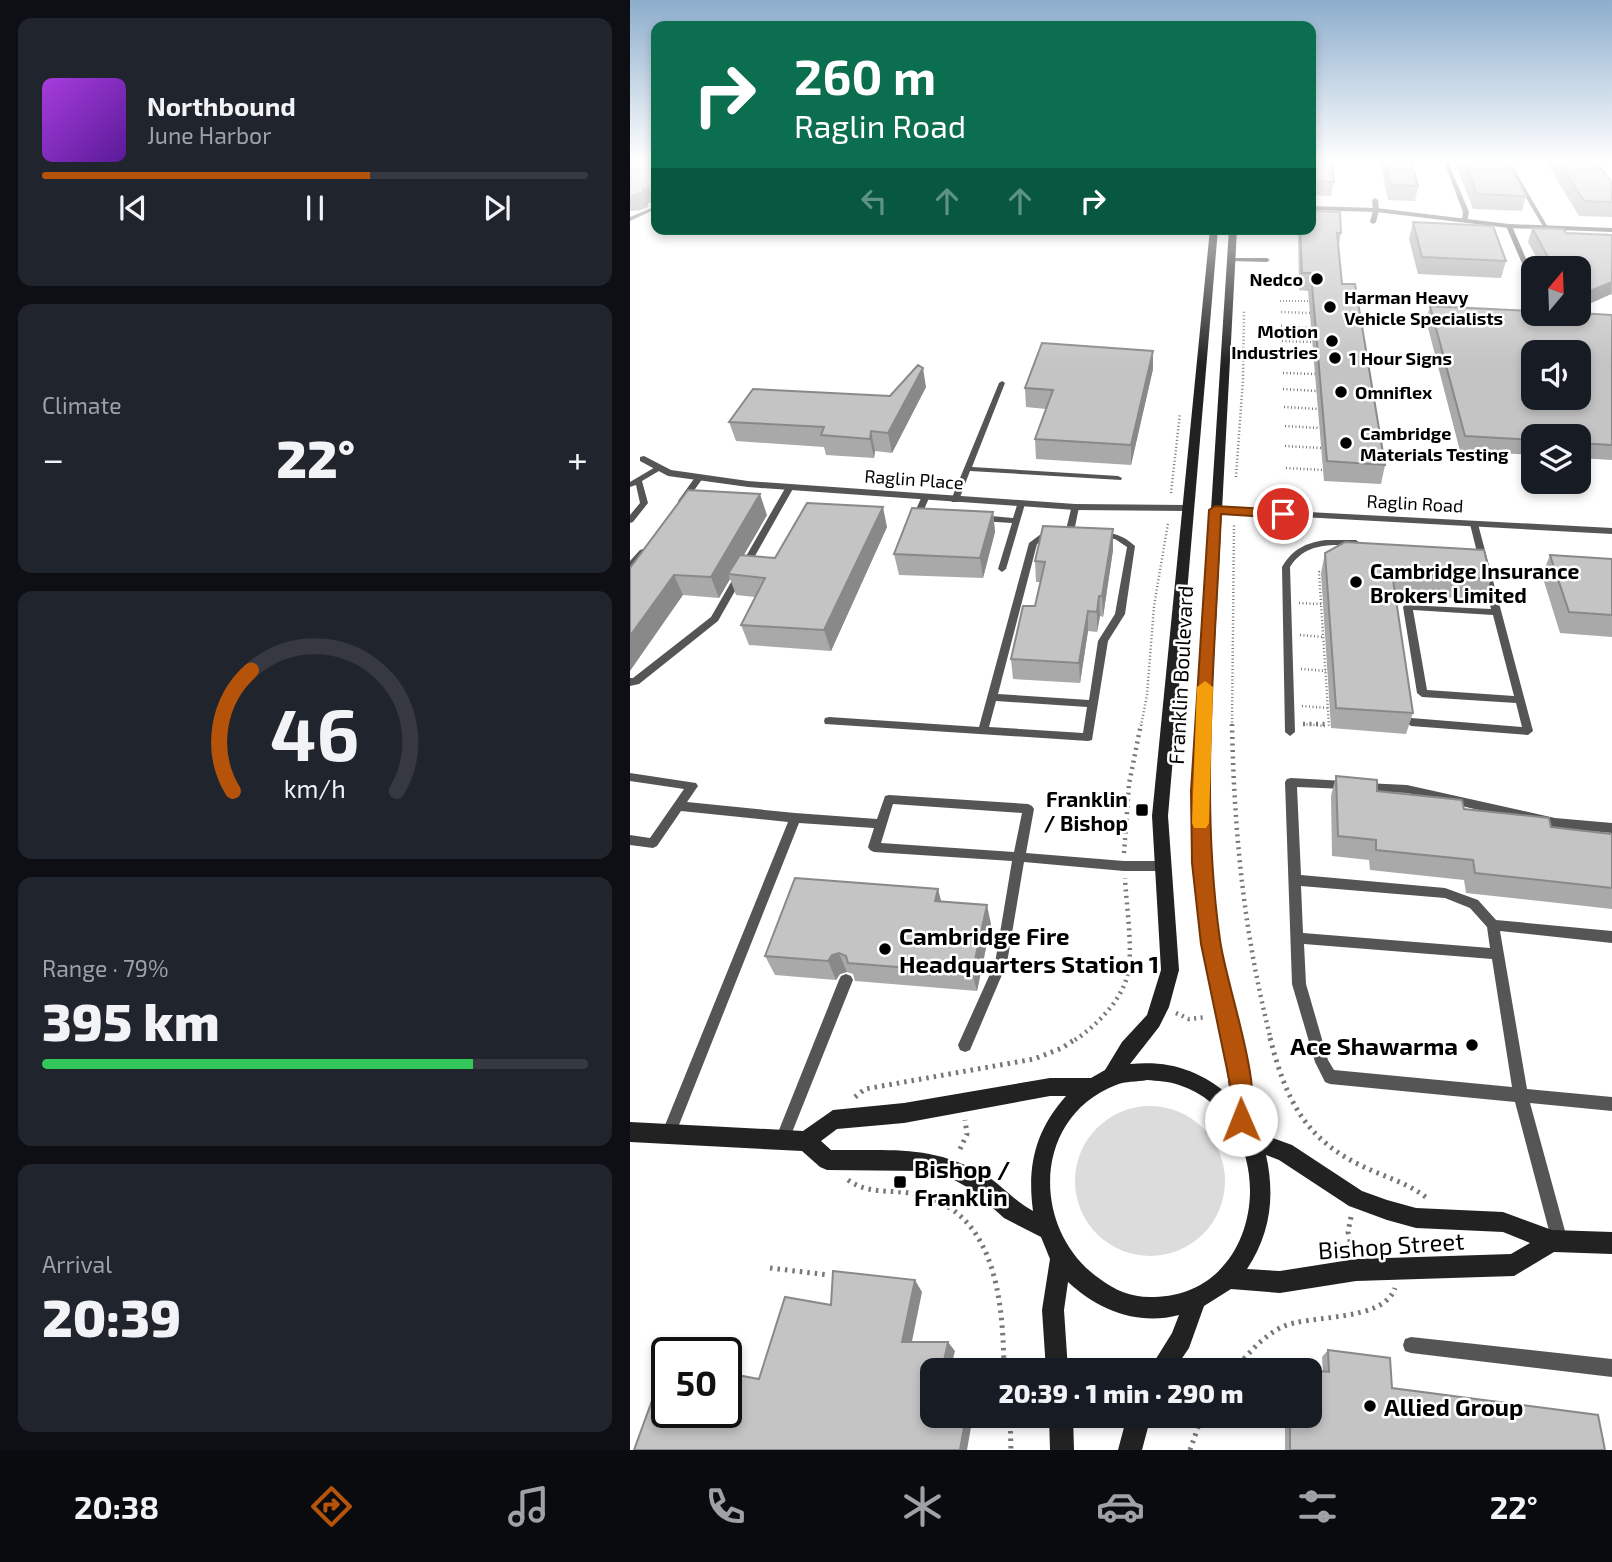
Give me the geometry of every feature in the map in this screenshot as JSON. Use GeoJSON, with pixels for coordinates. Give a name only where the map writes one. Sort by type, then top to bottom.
{"type":"FeatureCollection","features":[{"type":"Feature","properties":{"kind":"main road","name":"Franklin Boulevard"},"geometry":{"type":"LineString","coordinates":[[1112,1076],[1129,1048],[1153,1021],[1167,984],[1170,945],[1160,816],[1213,235]]}},
{"type":"Feature","properties":{"kind":"main road","name":"Franklin Boulevard"},"geometry":{"type":"LineString","coordinates":[[1232,235],[1200,791],[1201,863],[1210,944],[1241,1084],[1241,1120]]}},
{"type":"Feature","properties":{"kind":"main road"},"geometry":{"type":"LineString","coordinates":[[1147,1071],[1182,1076],[1215,1093],[1241,1120],[1252,1140],[1264,1187],[1256,1236],[1229,1278],[1195,1301],[1158,1310],[1121,1304],[1087,1287],[1060,1259],[1045,1228],[1038,1186],[1045,1146],[1063,1112],[1091,1087],[1112,1076],[1147,1071]]}},
{"type":"Feature","properties":{"kind":"main road"},"geometry":{"type":"LineString","coordinates":[[630,1132],[806,1141],[834,1120],[904,1113],[1049,1087],[1091,1087]]}},
{"type":"Feature","properties":{"kind":"main road","name":"Bishop Street"},"geometry":{"type":"LineString","coordinates":[[1252,1140],[1285,1152],[1356,1199],[1416,1218],[1503,1222],[1556,1242],[1612,1243]]}},
{"type":"Feature","properties":{"kind":"main road"},"geometry":{"type":"LineString","coordinates":[[806,1141],[827,1160],[924,1161],[952,1168],[981,1184],[1011,1211],[1045,1228]]}},
{"type":"Feature","properties":{"kind":"main road","name":"Bishop Street"},"geometry":{"type":"LineString","coordinates":[[1229,1278],[1280,1282],[1403,1266],[1514,1265],[1556,1242]]}},
{"type":"Feature","properties":{"kind":"main road"},"geometry":{"type":"LineString","coordinates":[[1056,1358],[1053,1310],[1060,1259]]}},
{"type":"Feature","properties":{"kind":"main road"},"geometry":{"type":"LineString","coordinates":[[1168,1358],[1181,1340],[1195,1301]]}},
{"type":"Feature","properties":{"kind":"main road"},"geometry":{"type":"LineString","coordinates":[[1061,1428],[1062,1450]]}},
{"type":"Feature","properties":{"kind":"main road"},"geometry":{"type":"LineString","coordinates":[[1130,1450],[1136,1428]]}},
{"type":"Feature","properties":{"kind":"street","name":"Raglin Place"},"geometry":{"type":"LineString","coordinates":[[644,459],[668,473],[790,487],[1075,507],[1187,508]]}},
{"type":"Feature","properties":{"kind":"street","name":"Raglin Road"},"geometry":{"type":"LineString","coordinates":[[1215,510],[1612,531]]}},
{"type":"Feature","properties":{"kind":"lane"},"geometry":{"type":"LineString","coordinates":[[1510,230],[1521,256]]}},
{"type":"Feature","properties":{"kind":"lane"},"geometry":{"type":"LineString","coordinates":[[1230,260],[1267,260]]}},
{"type":"Feature","properties":{"kind":"lane"},"geometry":{"type":"LineString","coordinates":[[955,500],[1002,383]]}},
{"type":"Feature","properties":{"kind":"lane"},"geometry":{"type":"LineString","coordinates":[[643,503],[635,484],[660,468]]}},
{"type":"Feature","properties":{"kind":"lane"},"geometry":{"type":"LineString","coordinates":[[968,469],[1118,478]]}},
{"type":"Feature","properties":{"kind":"lane"},"geometry":{"type":"LineString","coordinates":[[677,507],[699,478]]}},
{"type":"Feature","properties":{"kind":"lane"},"geometry":{"type":"LineString","coordinates":[[630,682],[635,682],[715,618],[790,487]]}},
{"type":"Feature","properties":{"kind":"lane"},"geometry":{"type":"LineString","coordinates":[[925,498],[918,514],[930,515]]}},
{"type":"Feature","properties":{"kind":"lane"},"geometry":{"type":"LineString","coordinates":[[630,502],[643,503]]}},
{"type":"Feature","properties":{"kind":"lane"},"geometry":{"type":"LineString","coordinates":[[630,520],[643,503]]}},
{"type":"Feature","properties":{"kind":"lane"},"geometry":{"type":"LineString","coordinates":[[1002,569],[1021,504]]}},
{"type":"Feature","properties":{"kind":"lane"},"geometry":{"type":"LineString","coordinates":[[1069,534],[1075,507]]}},
{"type":"Feature","properties":{"kind":"lane"},"geometry":{"type":"LineString","coordinates":[[967,517],[1017,521]]}},
{"type":"Feature","properties":{"kind":"lane"},"geometry":{"type":"LineString","coordinates":[[1410,722],[1528,731],[1474,524]]}},
{"type":"Feature","properties":{"kind":"lane"},"geometry":{"type":"LineString","coordinates":[[983,731],[1033,543],[1048,533],[1081,535]]}},
{"type":"Feature","properties":{"kind":"lane"},"geometry":{"type":"LineString","coordinates":[[829,721],[1088,737],[1103,641],[1120,614],[1131,545],[1117,537],[1093,536]]}},
{"type":"Feature","properties":{"kind":"lane"},"geometry":{"type":"LineString","coordinates":[[1290,732],[1286,567],[1294,554],[1309,546],[1334,541],[1361,543]]}},
{"type":"Feature","properties":{"kind":"lane"},"geometry":{"type":"LineString","coordinates":[[630,566],[648,546]]}},
{"type":"Feature","properties":{"kind":"lane"},"geometry":{"type":"LineString","coordinates":[[1466,550],[1481,550]]}},
{"type":"Feature","properties":{"kind":"lane"},"geometry":{"type":"LineString","coordinates":[[1497,612],[1408,607],[1422,693],[1520,700]]}},
{"type":"Feature","properties":{"kind":"lane"},"geometry":{"type":"LineString","coordinates":[[991,697],[1093,704]]}},
{"type":"Feature","properties":{"kind":"lane"},"geometry":{"type":"LineString","coordinates":[[630,777],[692,786],[653,843],[630,840]]}},
{"type":"Feature","properties":{"kind":"lane"},"geometry":{"type":"LineString","coordinates":[[1612,828],[1555,823],[1406,789],[1291,782],[1299,984],[1322,1062],[1330,1077],[1612,1104]]}},
{"type":"Feature","properties":{"kind":"lane"},"geometry":{"type":"LineString","coordinates":[[965,1045],[1001,963],[1019,857],[1028,809],[889,799],[874,846],[1019,857],[1124,866],[1162,866]]}},
{"type":"Feature","properties":{"kind":"lane"},"geometry":{"type":"LineString","coordinates":[[678,806],[882,824]]}},
{"type":"Feature","properties":{"kind":"lane"},"geometry":{"type":"LineString","coordinates":[[668,1135],[795,818]]}},
{"type":"Feature","properties":{"kind":"lane"},"geometry":{"type":"LineString","coordinates":[[1295,880],[1445,893],[1474,904],[1493,925],[1521,1096],[1556,1242]]}},
{"type":"Feature","properties":{"kind":"lane"},"geometry":{"type":"LineString","coordinates":[[1493,925],[1612,937]]}},
{"type":"Feature","properties":{"kind":"lane"},"geometry":{"type":"LineString","coordinates":[[1297,938],[1497,954]]}},
{"type":"Feature","properties":{"kind":"lane"},"geometry":{"type":"LineString","coordinates":[[782,1140],[846,980]]}},
{"type":"Feature","properties":{"kind":"lane"},"geometry":{"type":"LineString","coordinates":[[1411,1345],[1612,1368]]}},
{"type":"Feature","properties":{"kind":"path"},"geometry":{"type":"LineString","coordinates":[[1280,301],[1309,301]]}},
{"type":"Feature","properties":{"kind":"path"},"geometry":{"type":"LineString","coordinates":[[1281,312],[1310,313]]}},
{"type":"Feature","properties":{"kind":"path"},"geometry":{"type":"LineString","coordinates":[[1281,326],[1311,328]]}},
{"type":"Feature","properties":{"kind":"path"},"geometry":{"type":"LineString","coordinates":[[1282,341],[1312,342]]}},
{"type":"Feature","properties":{"kind":"path"},"geometry":{"type":"LineString","coordinates":[[1282,356],[1314,358]]}},
{"type":"Feature","properties":{"kind":"path"},"geometry":{"type":"LineString","coordinates":[[1283,373],[1315,374]]}},
{"type":"Feature","properties":{"kind":"path"},"geometry":{"type":"LineString","coordinates":[[1283,389],[1316,391]]}},
{"type":"Feature","properties":{"kind":"path"},"geometry":{"type":"LineString","coordinates":[[1284,407],[1318,409]]}},
{"type":"Feature","properties":{"kind":"path"},"geometry":{"type":"LineString","coordinates":[[1285,426],[1320,428]]}},
{"type":"Feature","properties":{"kind":"path"},"geometry":{"type":"LineString","coordinates":[[1285,446],[1321,448]]}},
{"type":"Feature","properties":{"kind":"path"},"geometry":{"type":"LineString","coordinates":[[1286,468],[1323,470]]}},
{"type":"Feature","properties":{"kind":"path"},"geometry":{"type":"LineString","coordinates":[[858,1093],[865,1089],[1034,1059],[1062,1048],[1085,1033],[1107,1012],[1127,978],[1129,961],[1124,866],[1129,784],[1147,695],[1154,606],[1168,523]]}},
{"type":"Feature","properties":{"kind":"path"},"geometry":{"type":"LineString","coordinates":[[1234,525],[1232,815],[1243,924],[1262,1010],[1284,1084],[1298,1115],[1324,1142],[1366,1169],[1418,1191],[1452,1220]]}},
{"type":"Feature","properties":{"kind":"path"},"geometry":{"type":"LineString","coordinates":[[1300,724],[1329,726],[1319,572],[1330,566]]}},
{"type":"Feature","properties":{"kind":"path"},"geometry":{"type":"LineString","coordinates":[[1296,603],[1321,604]]}},
{"type":"Feature","properties":{"kind":"path"},"geometry":{"type":"LineString","coordinates":[[1297,635],[1323,637]]}},
{"type":"Feature","properties":{"kind":"path"},"geometry":{"type":"LineString","coordinates":[[1314,670],[1326,671]]}},
{"type":"Feature","properties":{"kind":"path"},"geometry":{"type":"LineString","coordinates":[[1300,706],[1328,708]]}},
{"type":"Feature","properties":{"kind":"path"},"geometry":{"type":"LineString","coordinates":[[1174,1013],[1189,1019],[1206,1017]]}},
{"type":"Feature","properties":{"kind":"path"},"geometry":{"type":"LineString","coordinates":[[960,1149],[967,1134],[965,1118]]}},
{"type":"Feature","properties":{"kind":"path"},"geometry":{"type":"LineString","coordinates":[[858,1190],[918,1194],[938,1199],[960,1212],[976,1229],[986,1251],[1002,1320],[1004,1358]]}},
{"type":"Feature","properties":{"kind":"path"},"geometry":{"type":"LineString","coordinates":[[1352,1215],[1348,1232],[1352,1249]]}},
{"type":"Feature","properties":{"kind":"path"},"geometry":{"type":"LineString","coordinates":[[1244,1358],[1283,1325],[1366,1312],[1393,1294],[1403,1266]]}},
{"type":"Feature","properties":{"kind":"path"},"geometry":{"type":"LineString","coordinates":[[770,1268],[830,1275]]}},
{"type":"Feature","properties":{"kind":"path"},"geometry":{"type":"LineString","coordinates":[[1010,1428],[1011,1450]]}},
{"type":"Feature","properties":{"kind":"path"},"geometry":{"type":"LineString","coordinates":[[1190,1450],[1197,1428]]}},
{"type":"Feature","properties":{"kind":"shaded area"},"geometry":{"type":"Polygon","coordinates":[[[1150,1106],[1179,1112],[1203,1128],[1219,1152],[1225,1181],[1219,1210],[1203,1234],[1179,1250],[1150,1256],[1121,1250],[1097,1234],[1081,1210],[1075,1181],[1081,1152],[1097,1128],[1121,1112],[1150,1106]]]}},
{"type":"Feature","properties":{"kind":"building"},"geometry":{"type":"Polygon","coordinates":[[[1316,230],[1341,230],[1341,233],[1337,233],[1342,284],[1355,284],[1385,465],[1327,461],[1311,273],[1302,273],[1300,235],[1316,235],[1316,230]]]}},
{"type":"Feature","properties":{"kind":"building"},"geometry":{"type":"Polygon","coordinates":[[[1415,230],[1494,230],[1506,261],[1422,257],[1415,230]]]}},
{"type":"Feature","properties":{"kind":"building"},"geometry":{"type":"Polygon","coordinates":[[[1533,230],[1564,230],[1566,233],[1612,235],[1612,282],[1591,291],[1591,256],[1547,256],[1533,230]]]}},
{"type":"Feature","properties":{"kind":"building"},"geometry":{"type":"Polygon","coordinates":[[[1430,306],[1521,310],[1521,326],[1591,326],[1591,314],[1612,315],[1612,445],[1591,444],[1591,424],[1521,424],[1521,439],[1465,436],[1430,306]]]}},
{"type":"Feature","properties":{"kind":"building"},"geometry":{"type":"Polygon","coordinates":[[[1042,343],[1153,351],[1131,445],[1035,439],[1053,390],[1025,388],[1042,343]]]}},
{"type":"Feature","properties":{"kind":"building"},"geometry":{"type":"Polygon","coordinates":[[[918,365],[923,368],[888,433],[871,431],[870,439],[821,435],[824,427],[729,422],[753,389],[890,396],[918,365]]]}},
{"type":"Feature","properties":{"kind":"building"},"geometry":{"type":"Polygon","coordinates":[[[688,490],[760,494],[711,577],[674,575],[630,636],[630,568],[688,490]]]}},
{"type":"Feature","properties":{"kind":"building"},"geometry":{"type":"Polygon","coordinates":[[[807,503],[883,507],[824,630],[741,625],[765,578],[728,574],[740,555],[775,558],[807,503]]]}},
{"type":"Feature","properties":{"kind":"building"},"geometry":{"type":"Polygon","coordinates":[[[912,508],[993,512],[980,558],[894,554],[912,508]]]}},
{"type":"Feature","properties":{"kind":"building"},"geometry":{"type":"Polygon","coordinates":[[[1043,526],[1113,529],[1102,596],[1099,596],[1097,612],[1088,611],[1079,663],[1011,659],[1023,606],[1035,606],[1045,562],[1035,561],[1043,526]]]}},
{"type":"Feature","properties":{"kind":"building"},"geometry":{"type":"Polygon","coordinates":[[[1345,542],[1484,550],[1491,579],[1392,573],[1413,713],[1336,708],[1325,553],[1345,542]]]}},
{"type":"Feature","properties":{"kind":"building"},"geometry":{"type":"Polygon","coordinates":[[[1550,555],[1612,559],[1612,615],[1569,612],[1550,555]]]}},
{"type":"Feature","properties":{"kind":"building"},"geometry":{"type":"Polygon","coordinates":[[[1336,776],[1377,780],[1377,791],[1462,800],[1464,809],[1549,818],[1551,827],[1612,834],[1612,888],[1475,873],[1473,860],[1376,850],[1376,840],[1338,836],[1336,776]]]}},
{"type":"Feature","properties":{"kind":"building","name":"Cambridge Fire Headquarters Station 1"},"geometry":{"type":"Polygon","coordinates":[[[795,878],[938,889],[935,901],[987,905],[972,973],[848,963],[846,956],[839,953],[832,955],[828,961],[765,956],[795,878]]]}},
{"type":"Feature","properties":{"kind":"building"},"geometry":{"type":"Polygon","coordinates":[[[833,1271],[915,1280],[902,1342],[948,1342],[945,1358],[920,1358],[920,1428],[964,1428],[960,1450],[634,1450],[651,1403],[651,1428],[742,1428],[742,1376],[759,1379],[785,1297],[831,1305],[833,1271]]]}},
{"type":"Feature","properties":{"kind":"building"},"geometry":{"type":"Polygon","coordinates":[[[1328,1350],[1390,1358],[1392,1388],[1598,1415],[1605,1450],[1290,1450],[1290,1428],[1322,1428],[1322,1371],[1329,1372],[1328,1350]]]}},
{"type":"Feature","properties":{"kind":"slow traffic"},"geometry":{"type":"LineString","coordinates":[[1200,823],[1205,687]]}},
{"type":"Feature","properties":{"kind":"place","name":"Nedco"},"geometry":{"type":"Point","coordinates":[1317,279]}},
{"type":"Feature","properties":{"kind":"place","name":"Harman Heavy Vehicle Specialists"},"geometry":{"type":"Point","coordinates":[1330,307]}},
{"type":"Feature","properties":{"kind":"place","name":"Motion Industries"},"geometry":{"type":"Point","coordinates":[1332,341]}},
{"type":"Feature","properties":{"kind":"place","name":"1 Hour Signs"},"geometry":{"type":"Point","coordinates":[1335,358]}},
{"type":"Feature","properties":{"kind":"place","name":"Omniflex"},"geometry":{"type":"Point","coordinates":[1341,392]}},
{"type":"Feature","properties":{"kind":"place","name":"Cambridge Materials Testing"},"geometry":{"type":"Point","coordinates":[1346,443]}},
{"type":"Feature","properties":{"kind":"place","name":"Cambridge Insurance Brokers Limited"},"geometry":{"type":"Point","coordinates":[1356,582]}},
{"type":"Feature","properties":{"kind":"place","name":"Franklin / Bishop"},"geometry":{"type":"Point","coordinates":[1142,810]}},
{"type":"Feature","properties":{"kind":"place","name":"Cambridge Fire Headquarters Station 1"},"geometry":{"type":"Point","coordinates":[885,949]}},
{"type":"Feature","properties":{"kind":"place","name":"Ace Shawarma"},"geometry":{"type":"Point","coordinates":[1472,1045]}},
{"type":"Feature","properties":{"kind":"place","name":"Bishop / Franklin"},"geometry":{"type":"Point","coordinates":[900,1182]}},
{"type":"Feature","properties":{"kind":"place","name":"Allied Group"},"geometry":{"type":"Point","coordinates":[1370,1406]}},
{"type":"Feature","properties":{"kind":"route"},"geometry":{"type":"LineString","coordinates":[[1241,1120],[1241,1084],[1210,944],[1201,863],[1200,791],[1215,510],[1283,514]]}}]}
